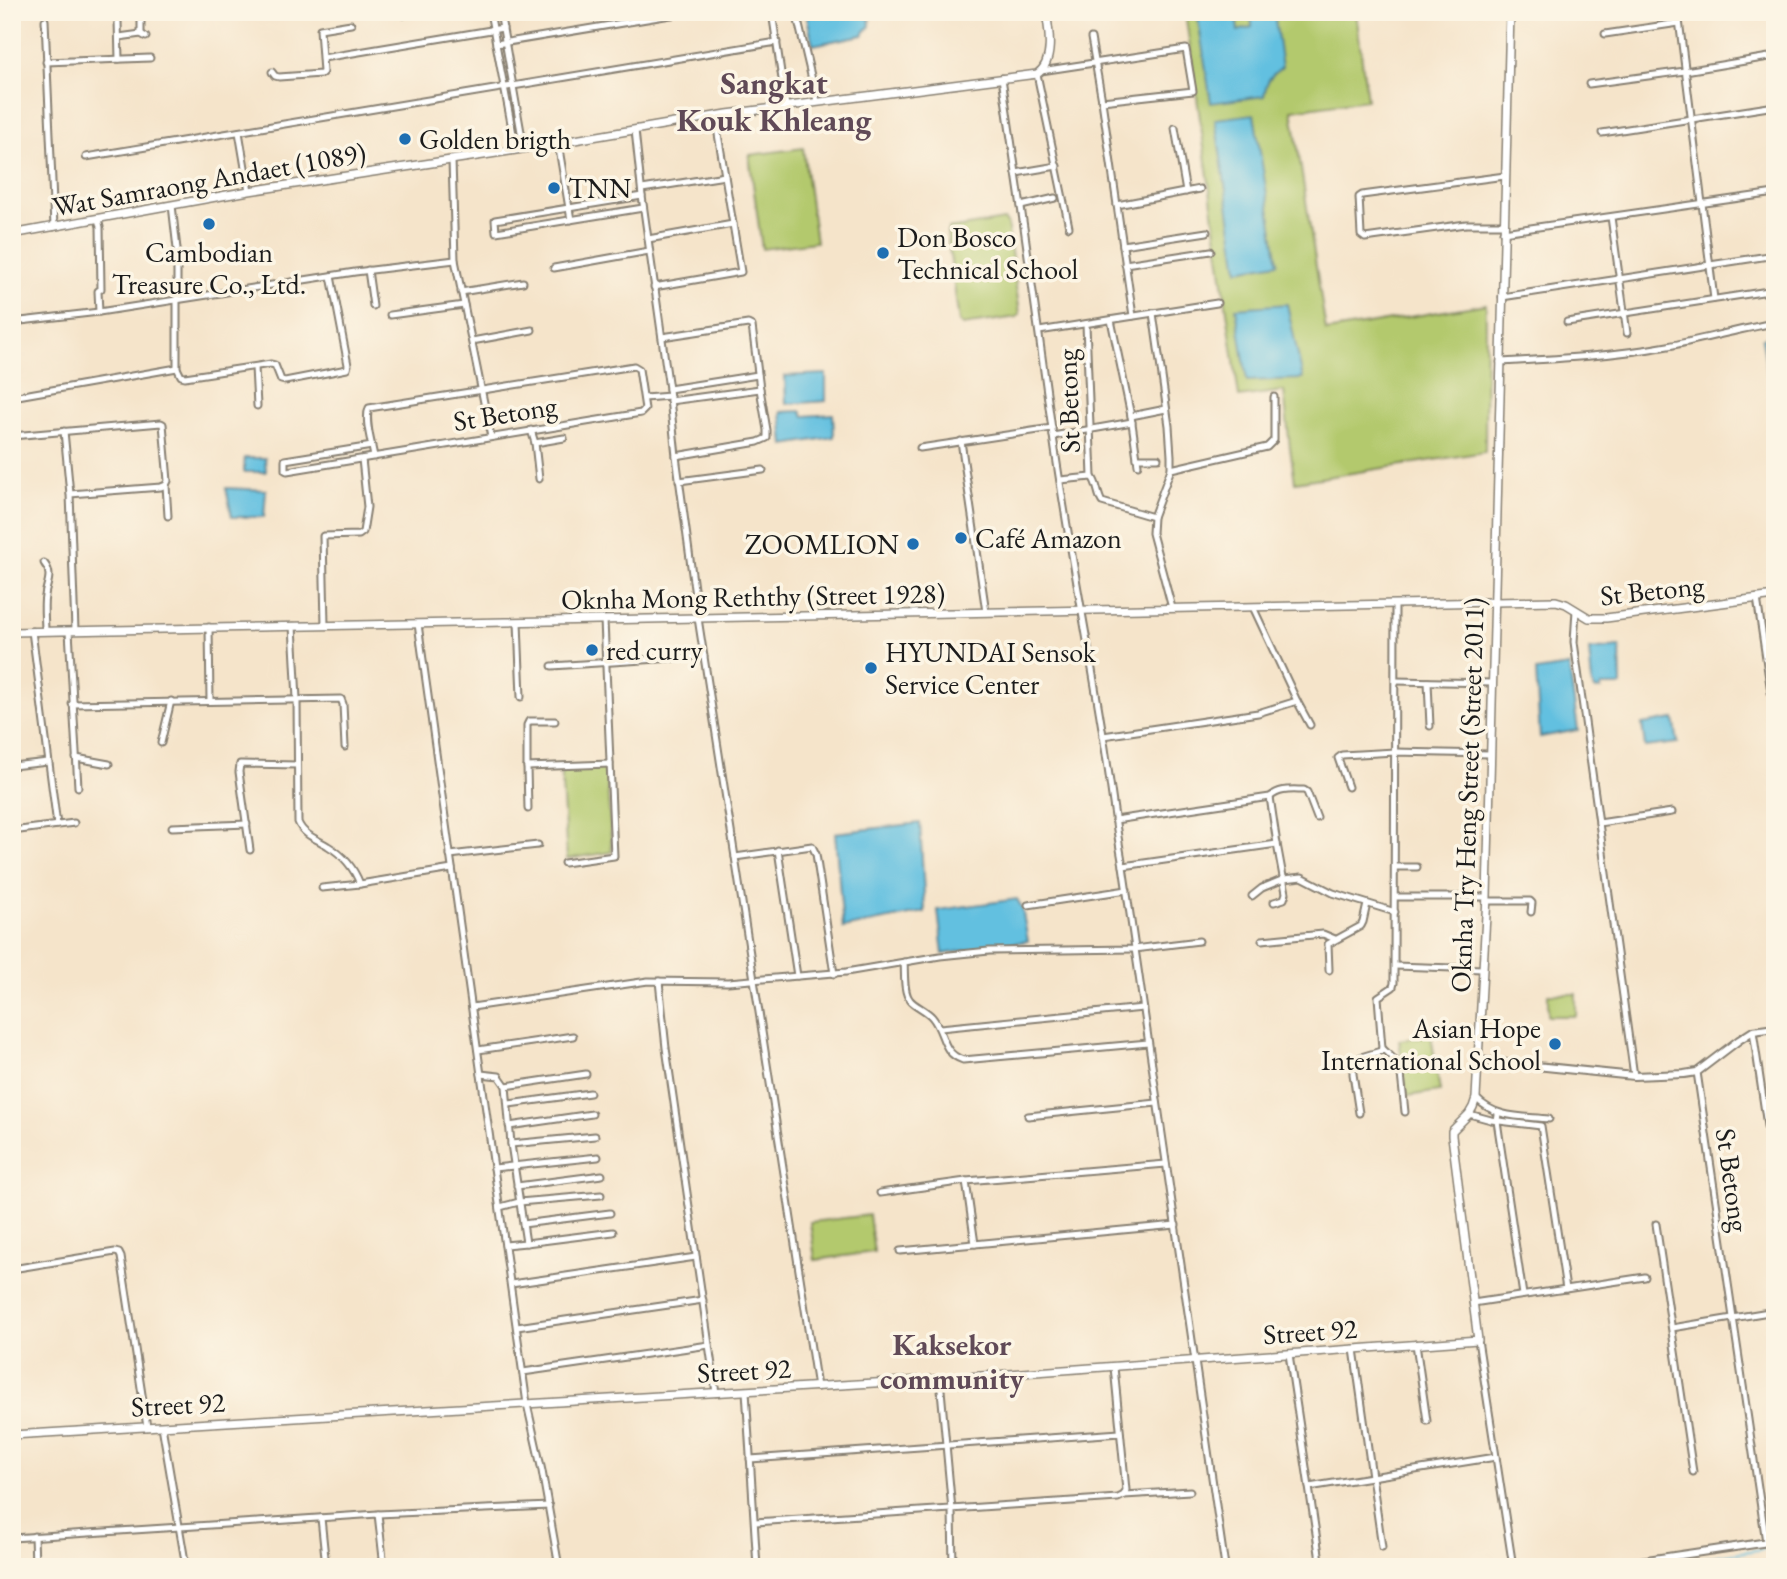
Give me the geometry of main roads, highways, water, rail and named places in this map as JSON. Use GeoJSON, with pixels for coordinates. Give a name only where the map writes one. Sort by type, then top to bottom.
{"type":"FeatureCollection","features":[{"type":"Feature","properties":{"kind":"main road","name":"Wat Samraong Andaet (1089)"},"geometry":{"type":"LineString","coordinates":[[12,234],[248,191],[520,150],[715,116],[1039,73],[1048,52],[1050,38],[1046,12]]}},
{"type":"Feature","properties":{"kind":"main road","name":"Oknha Try Heng Street (Street 2011)"},"geometry":{"type":"LineString","coordinates":[[1478,1340],[1452,1131],[1469,1114],[1476,1098],[1483,969],[1510,12]]}},
{"type":"Feature","properties":{"kind":"main road","name":"St Betong"},"geometry":{"type":"LineString","coordinates":[[1494,602],[1556,601],[1589,618],[1606,618],[1775,596]]}},
{"type":"Feature","properties":{"kind":"main road","name":"Oknha Mong Reththy (Street 1928)"},"geometry":{"type":"LineString","coordinates":[[12,632],[1494,602]]}},
{"type":"Feature","properties":{"kind":"main road","name":"Street 92"},"geometry":{"type":"LineString","coordinates":[[12,1435],[940,1380],[1478,1340]]}},
{"type":"Feature","properties":{"kind":"water"},"geometry":{"type":"Polygon","coordinates":[[[806,12],[869,12],[870,26],[862,35],[813,45],[806,12]]]}},
{"type":"Feature","properties":{"kind":"water"},"geometry":{"type":"Polygon","coordinates":[[[1197,12],[1236,12],[1238,31],[1252,27],[1251,12],[1274,12],[1282,67],[1269,79],[1264,96],[1211,103],[1197,12]]]}},
{"type":"Feature","properties":{"kind":"water"},"geometry":{"type":"Polygon","coordinates":[[[1254,114],[1278,263],[1238,270],[1215,119],[1254,114]]]}},
{"type":"Feature","properties":{"kind":"water"},"geometry":{"type":"Polygon","coordinates":[[[1287,304],[1303,379],[1247,381],[1236,308],[1287,304]]]}},
{"type":"Feature","properties":{"kind":"water"},"geometry":{"type":"Polygon","coordinates":[[[1775,331],[1775,398],[1770,388],[1762,339],[1775,331]]]}},
{"type":"Feature","properties":{"kind":"water"},"geometry":{"type":"Polygon","coordinates":[[[826,374],[826,401],[786,404],[785,376],[826,374]]]}},
{"type":"Feature","properties":{"kind":"water"},"geometry":{"type":"Polygon","coordinates":[[[801,411],[804,416],[833,414],[834,437],[784,445],[781,412],[801,411]]]}},
{"type":"Feature","properties":{"kind":"water"},"geometry":{"type":"Polygon","coordinates":[[[244,458],[265,458],[266,472],[244,472],[244,458]]]}},
{"type":"Feature","properties":{"kind":"water"},"geometry":{"type":"Polygon","coordinates":[[[226,488],[266,490],[264,517],[232,517],[226,488]]]}},
{"type":"Feature","properties":{"kind":"water"},"geometry":{"type":"Polygon","coordinates":[[[1619,647],[1621,686],[1601,686],[1601,689],[1595,690],[1589,650],[1619,647]]]}},
{"type":"Feature","properties":{"kind":"water"},"geometry":{"type":"Polygon","coordinates":[[[1569,666],[1578,730],[1540,737],[1536,671],[1569,666]]]}},
{"type":"Feature","properties":{"kind":"water"},"geometry":{"type":"Polygon","coordinates":[[[1674,719],[1678,743],[1645,747],[1642,724],[1674,719]]]}},
{"type":"Feature","properties":{"kind":"water"},"geometry":{"type":"Polygon","coordinates":[[[920,823],[925,912],[843,928],[835,833],[920,823]]]}},
{"type":"Feature","properties":{"kind":"water"},"geometry":{"type":"Polygon","coordinates":[[[1017,899],[1022,908],[1028,941],[943,954],[938,910],[1017,899]]]}},
{"type":"Feature","properties":{"kind":"waterway"},"geometry":{"type":"LineString","coordinates":[[1646,1567],[1775,1547]]}},
{"type":"Feature","properties":{"kind":"place","name":"Golden brigth"},"geometry":{"type":"Point","coordinates":[405,139]}},
{"type":"Feature","properties":{"kind":"place","name":"TNN"},"geometry":{"type":"Point","coordinates":[554,188]}},
{"type":"Feature","properties":{"kind":"place","name":"Cambodian Treasure Co., Ltd."},"geometry":{"type":"Point","coordinates":[209,224]}},
{"type":"Feature","properties":{"kind":"place","name":"Don Bosco Technical School"},"geometry":{"type":"Point","coordinates":[883,253]}},
{"type":"Feature","properties":{"kind":"place","name":"Café Amazon"},"geometry":{"type":"Point","coordinates":[961,538]}},
{"type":"Feature","properties":{"kind":"place","name":"ZOOMLION"},"geometry":{"type":"Point","coordinates":[913,544]}},
{"type":"Feature","properties":{"kind":"place","name":"red curry"},"geometry":{"type":"Point","coordinates":[592,650]}},
{"type":"Feature","properties":{"kind":"place","name":"HYUNDAI Sensok Service Center"},"geometry":{"type":"Point","coordinates":[871,668]}},
{"type":"Feature","properties":{"kind":"place","name":"Asian Hope International School"},"geometry":{"type":"Point","coordinates":[1555,1044]}},
{"type":"Feature","properties":{"kind":"district","name":"Sangkat Kouk Khleang"},"geometry":{"type":"Point","coordinates":[774,102]}},
{"type":"Feature","properties":{"kind":"district","name":"Kaksekor community"},"geometry":{"type":"Point","coordinates":[952,1362]}}]}
